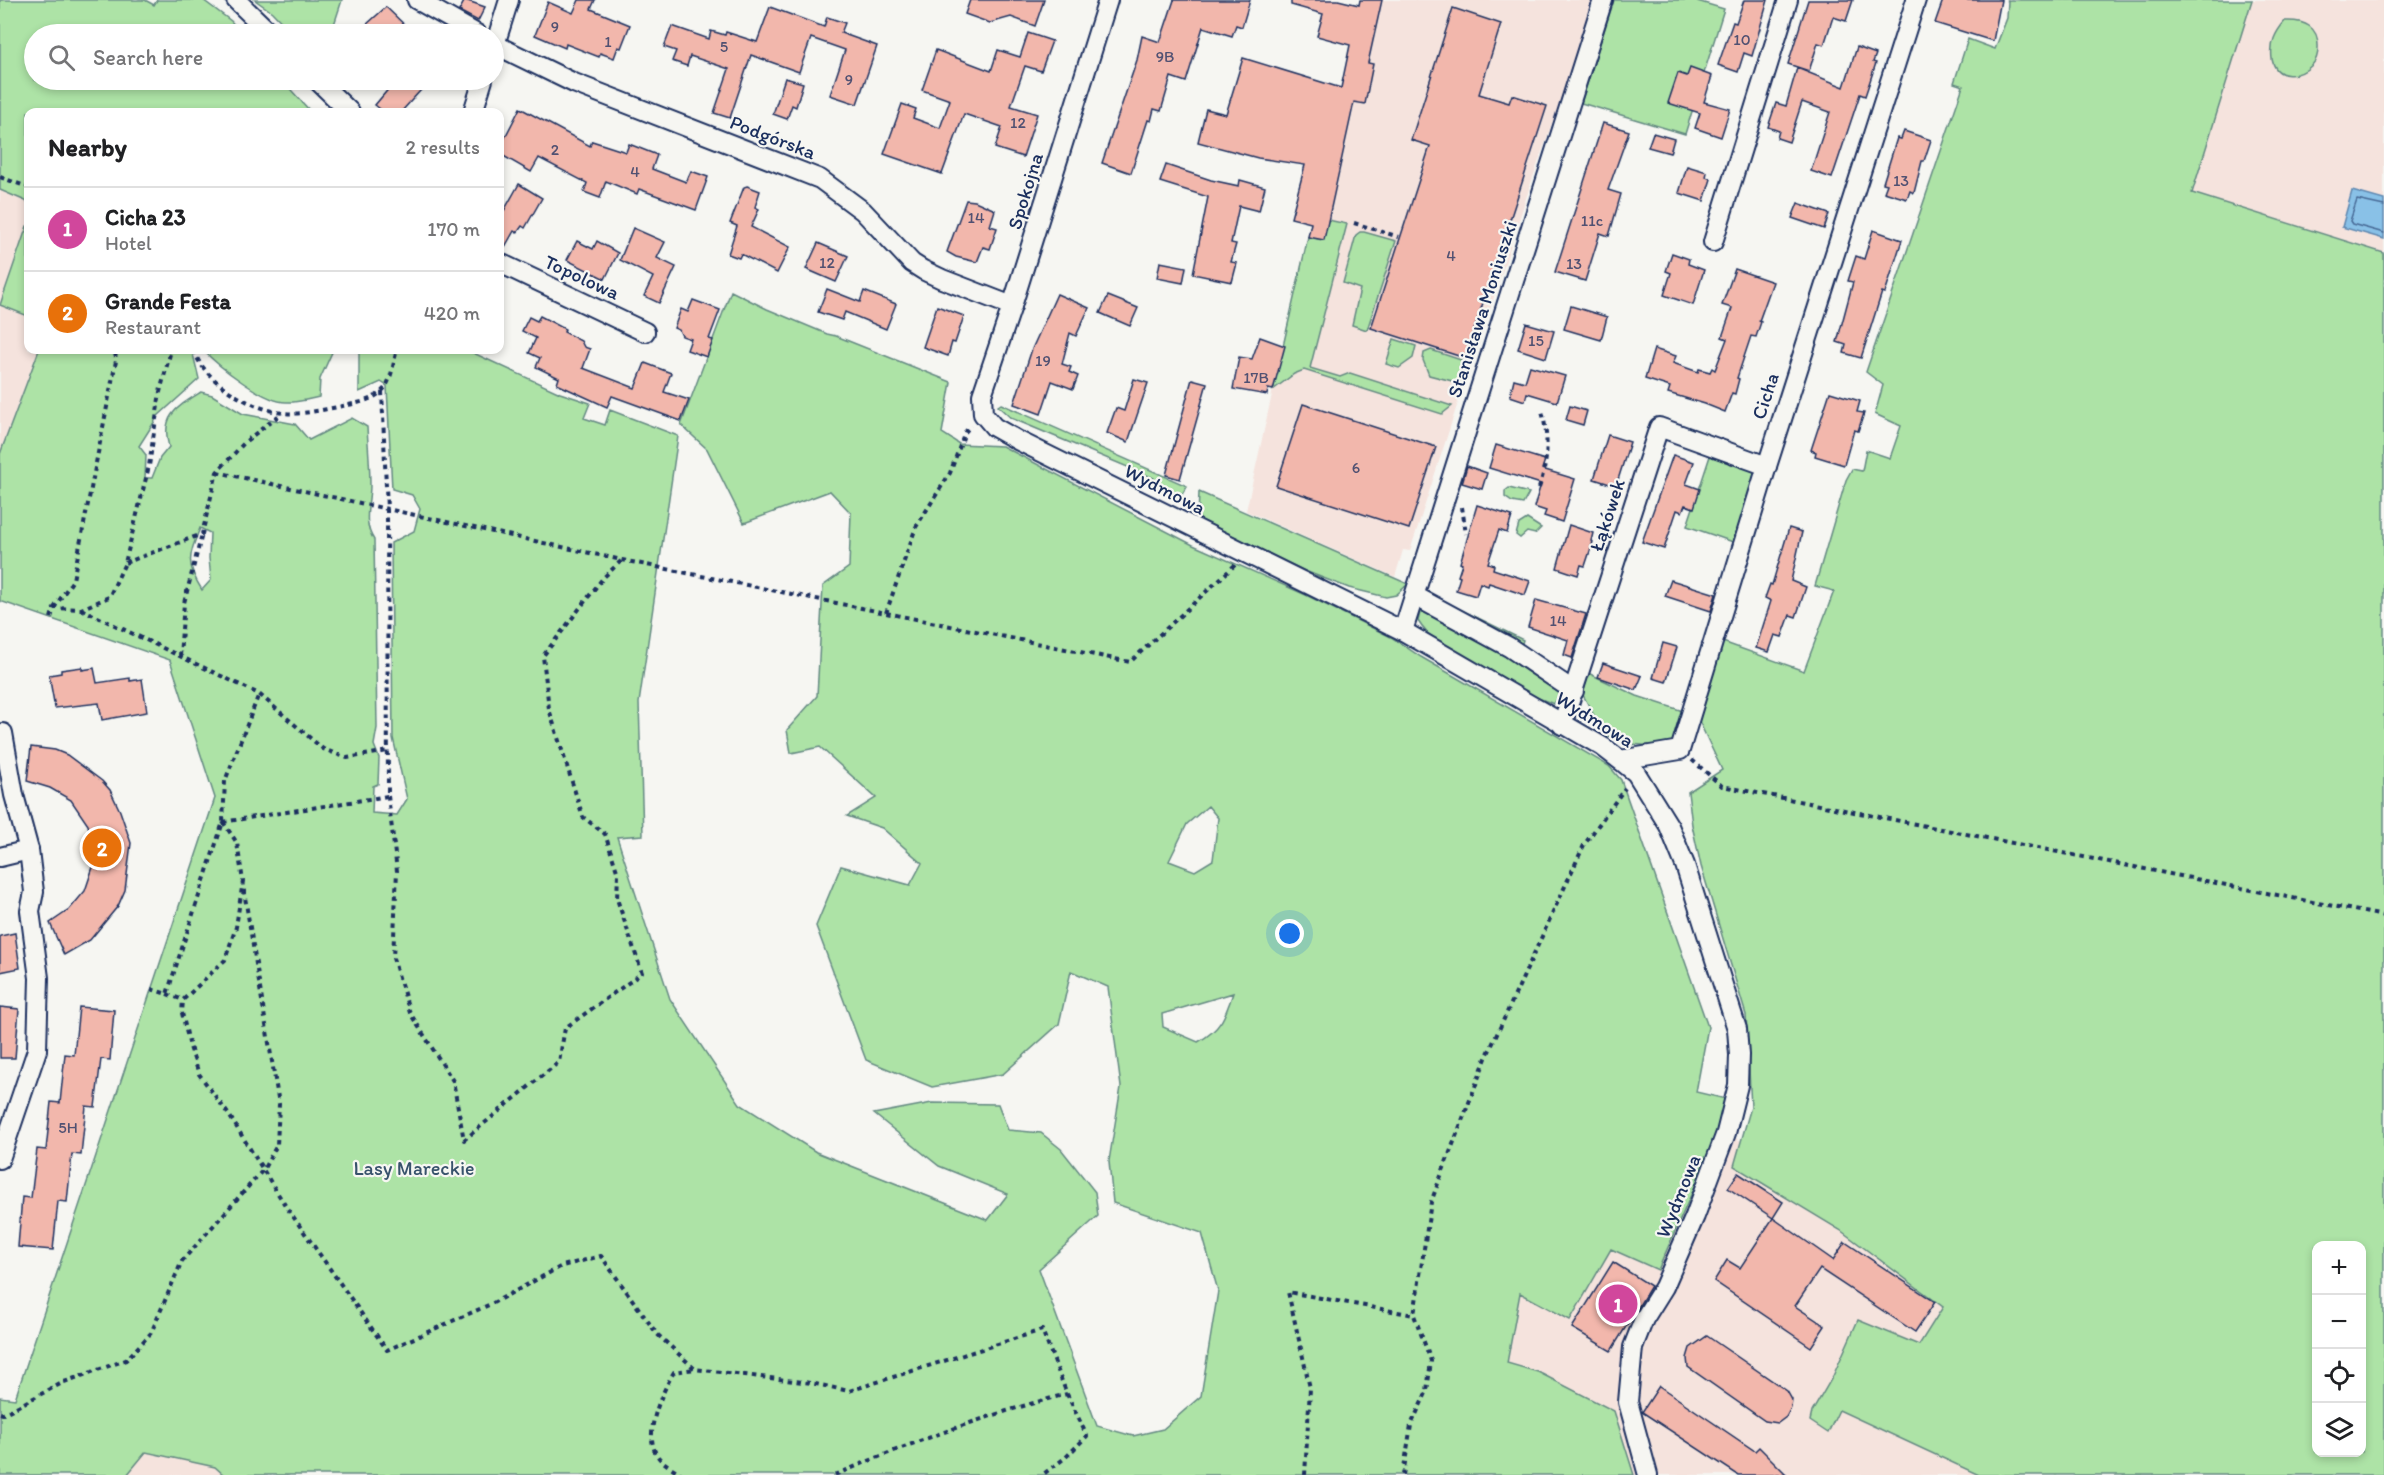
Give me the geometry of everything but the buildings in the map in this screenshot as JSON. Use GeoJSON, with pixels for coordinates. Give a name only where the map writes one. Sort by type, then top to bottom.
{"type":"FeatureCollection","features":[{"type":"Feature","properties":{"kind":"street"},"geometry":{"type":"LineString","coordinates":[[236,0],[261,24]]}},
{"type":"Feature","properties":{"kind":"street"},"geometry":{"type":"LineString","coordinates":[[417,0],[459,24]]}},
{"type":"Feature","properties":{"kind":"street"},"geometry":{"type":"LineString","coordinates":[[501,24],[509,0]]}},
{"type":"Feature","properties":{"kind":"street","name":"Spokojna"},"geometry":{"type":"LineString","coordinates":[[983,414],[982,395],[1108,0]]}},
{"type":"Feature","properties":{"kind":"street","name":"Stanisława Moniuszki"},"geometry":{"type":"LineString","coordinates":[[1403,632],[1603,0]]}},
{"type":"Feature","properties":{"kind":"street"},"geometry":{"type":"LineString","coordinates":[[1713,242],[1788,0]]}},
{"type":"Feature","properties":{"kind":"street","name":"Cicha"},"geometry":{"type":"LineString","coordinates":[[1680,750],[1767,466],[1916,0]]}},
{"type":"Feature","properties":{"kind":"street","name":"Podgórska"},"geometry":{"type":"LineString","coordinates":[[504,51],[574,83],[820,179],[863,211],[912,263],[942,279],[1012,306]]}},
{"type":"Feature","properties":{"kind":"street"},"geometry":{"type":"LineString","coordinates":[[327,90],[346,108]]}},
{"type":"Feature","properties":{"kind":"street"},"geometry":{"type":"LineString","coordinates":[[474,108],[480,90]]}},
{"type":"Feature","properties":{"kind":"street","name":"Topolowa"},"geometry":{"type":"LineString","coordinates":[[504,265],[645,332]]}},
{"type":"Feature","properties":{"kind":"street","name":"Wydmowa"},"geometry":{"type":"LineString","coordinates":[[983,414],[994,427],[1019,441],[1403,632],[1603,747],[1636,773],[1669,826],[1685,865],[1737,1029],[1739,1055],[1738,1085],[1726,1133],[1695,1216],[1667,1280],[1644,1319],[1633,1347],[1628,1402],[1648,1475]]}},
{"type":"Feature","properties":{"kind":"street","name":"Łąkówek"},"geometry":{"type":"LineString","coordinates":[[1562,724],[1659,427],[1767,466]]}},
{"type":"Feature","properties":{"kind":"street"},"geometry":{"type":"LineString","coordinates":[[1414,596],[1509,647],[1574,691]]}},
{"type":"Feature","properties":{"kind":"street"},"geometry":{"type":"LineString","coordinates":[[0,1159],[37,1050],[39,978],[30,911],[34,892],[28,850],[14,795],[3,733]]}},
{"type":"Feature","properties":{"kind":"street"},"geometry":{"type":"LineString","coordinates":[[1620,760],[1680,750]]}},
{"type":"Feature","properties":{"kind":"street"},"geometry":{"type":"LineString","coordinates":[[0,857],[28,850]]}},
{"type":"Feature","properties":{"kind":"path"},"geometry":{"type":"LineString","coordinates":[[0,177],[24,185]]}},
{"type":"Feature","properties":{"kind":"path"},"geometry":{"type":"LineString","coordinates":[[1354,223],[1399,237]]}},
{"type":"Feature","properties":{"kind":"path"},"geometry":{"type":"LineString","coordinates":[[51,618],[54,608],[73,580],[116,354]]}},
{"type":"Feature","properties":{"kind":"path"},"geometry":{"type":"LineString","coordinates":[[81,609],[109,597],[124,563],[149,466],[160,392],[170,354]]}},
{"type":"Feature","properties":{"kind":"path"},"geometry":{"type":"LineString","coordinates":[[195,354],[219,386],[252,403],[282,413],[306,413],[363,402],[382,392]]}},
{"type":"Feature","properties":{"kind":"path"},"geometry":{"type":"LineString","coordinates":[[396,354],[391,374],[382,392],[387,510],[388,796],[397,871],[393,958],[410,1013],[453,1081],[464,1140],[559,1062],[565,1028],[642,973],[617,899],[618,874],[605,834],[583,817],[549,709],[543,656],[603,578],[622,560]]}},
{"type":"Feature","properties":{"kind":"path"},"geometry":{"type":"LineString","coordinates":[[1539,488],[1547,462],[1545,423],[1542,411]]}},
{"type":"Feature","properties":{"kind":"path"},"geometry":{"type":"LineString","coordinates":[[180,656],[184,603],[217,472],[246,441],[282,413]]}},
{"type":"Feature","properties":{"kind":"path"},"geometry":{"type":"LineString","coordinates":[[885,613],[916,527],[950,473],[965,432],[983,414]]}},
{"type":"Feature","properties":{"kind":"path"},"geometry":{"type":"LineString","coordinates":[[217,472],[622,560],[1130,662],[1246,555]]}},
{"type":"Feature","properties":{"kind":"path"},"geometry":{"type":"LineString","coordinates":[[1464,498],[1462,505],[1466,534]]}},
{"type":"Feature","properties":{"kind":"path"},"geometry":{"type":"LineString","coordinates":[[124,563],[202,534]]}},
{"type":"Feature","properties":{"kind":"path"},"geometry":{"type":"LineString","coordinates":[[54,608],[81,609],[259,694],[322,749],[347,759],[388,751]]}},
{"type":"Feature","properties":{"kind":"path"},"geometry":{"type":"LineString","coordinates":[[167,994],[223,822],[225,781],[259,694]]}},
{"type":"Feature","properties":{"kind":"path"},"geometry":{"type":"LineString","coordinates":[[1680,750],[1722,786],[2384,916]]}},
{"type":"Feature","properties":{"kind":"path"},"geometry":{"type":"LineString","coordinates":[[1403,1475],[1411,1425],[1428,1391],[1431,1361],[1414,1315],[1431,1202],[1486,1058],[1584,845],[1636,773]]}},
{"type":"Feature","properties":{"kind":"path"},"geometry":{"type":"LineString","coordinates":[[223,822],[388,796]]}},
{"type":"Feature","properties":{"kind":"path"},"geometry":{"type":"LineString","coordinates":[[0,1413],[3,1414],[64,1382],[126,1360],[151,1333],[182,1261],[263,1170],[277,1145],[279,1104],[237,843],[223,822]]}},
{"type":"Feature","properties":{"kind":"path"},"geometry":{"type":"LineString","coordinates":[[243,881],[236,927],[225,960],[183,1000],[182,1013],[199,1074],[229,1115],[285,1205],[387,1350],[491,1304],[562,1266],[601,1256],[657,1334],[695,1369]]}},
{"type":"Feature","properties":{"kind":"path"},"geometry":{"type":"LineString","coordinates":[[151,989],[183,1000]]}},
{"type":"Feature","properties":{"kind":"path"},"geometry":{"type":"LineString","coordinates":[[1305,1475],[1310,1388],[1288,1292],[1414,1315]]}},
{"type":"Feature","properties":{"kind":"path"},"geometry":{"type":"LineString","coordinates":[[683,1475],[659,1458],[651,1436],[661,1393],[675,1372],[695,1369],[811,1383],[849,1391],[1042,1330],[1067,1394],[1087,1436],[1065,1458],[1042,1475]]}},
{"type":"Feature","properties":{"kind":"path"},"geometry":{"type":"LineString","coordinates":[[836,1475],[941,1433],[1067,1394]]}},
{"type":"Feature","properties":{"kind":"shaded area"},"geometry":{"type":"Polygon","coordinates":[[[1360,0],[1596,0],[1532,180],[1469,374],[1463,373],[1460,382],[1464,384],[1410,551],[1403,550],[1395,577],[1246,511],[1360,0]]]}},
{"type":"Feature","properties":{"kind":"shaded area"},"geometry":{"type":"Polygon","coordinates":[[[2252,0],[2384,0],[2384,253],[2192,193],[2252,0]]]}},
{"type":"Feature","properties":{"kind":"shaded area"},"geometry":{"type":"Polygon","coordinates":[[[0,190],[24,200],[24,354],[38,354],[0,454],[0,190]]]}},
{"type":"Feature","properties":{"kind":"shaded area"},"geometry":{"type":"Polygon","coordinates":[[[1726,1133],[1741,1141],[1735,1166],[1840,1230],[2165,1475],[1421,1475],[1467,1271],[1726,1133]]]}},
{"type":"Feature","properties":{"kind":"shaded area"},"geometry":{"type":"Polygon","coordinates":[[[146,1452],[215,1467],[224,1475],[127,1475],[146,1452]]]}},
{"type":"Feature","properties":{"kind":"green space"},"geometry":{"type":"Polygon","coordinates":[[[0,0],[145,0],[154,5],[157,0],[203,0],[234,24],[24,24],[24,90],[291,90],[307,108],[24,108],[24,200],[0,190],[0,0]]]}},
{"type":"Feature","properties":{"kind":"green space"},"geometry":{"type":"Polygon","coordinates":[[[255,0],[342,0],[334,24],[283,24],[255,0]]]}},
{"type":"Feature","properties":{"kind":"green space"},"geometry":{"type":"Polygon","coordinates":[[[1614,0],[1694,0],[1724,9],[1685,134],[1581,103],[1614,0]]]}},
{"type":"Feature","properties":{"kind":"green space"},"geometry":{"type":"Polygon","coordinates":[[[2006,0],[2252,0],[2192,193],[2384,253],[2384,1475],[1979,1475],[1839,1410],[1828,1433],[1810,1421],[1812,1412],[1833,1376],[1858,1320],[1919,1345],[1943,1307],[1840,1230],[1734,1166],[1751,1107],[1746,1015],[1701,866],[1692,825],[1688,792],[1722,770],[1698,719],[1720,641],[1804,671],[1834,591],[1815,586],[1846,480],[1852,469],[1862,471],[1866,450],[1890,458],[1901,426],[1875,414],[1883,385],[1866,372],[1963,86],[1954,83],[1968,39],[1995,49],[2007,18],[2008,1],[2006,0]]]}},
{"type":"Feature","properties":{"kind":"green space"},"geometry":{"type":"Polygon","coordinates":[[[2285,21],[2299,22],[2309,26],[2318,41],[2317,57],[2312,65],[2301,72],[2289,75],[2278,71],[2272,59],[2274,38],[2285,21]]]}},
{"type":"Feature","properties":{"kind":"green space"},"geometry":{"type":"Polygon","coordinates":[[[1328,220],[1347,224],[1310,368],[1340,377],[1350,373],[1452,406],[1442,414],[1304,370],[1294,374],[1273,390],[1308,237],[1323,240],[1328,220]]]}},
{"type":"Feature","properties":{"kind":"green space"},"geometry":{"type":"Polygon","coordinates":[[[1360,232],[1396,241],[1367,330],[1352,325],[1360,289],[1343,283],[1356,235],[1360,232]]]}},
{"type":"Feature","properties":{"kind":"green space"},"geometry":{"type":"Polygon","coordinates":[[[24,235],[24,314],[0,305],[24,235]]]}},
{"type":"Feature","properties":{"kind":"green space","name":"Lasy Mareckie"},"geometry":{"type":"Polygon","coordinates":[[[731,291],[827,334],[951,382],[942,433],[959,444],[1002,446],[1193,545],[1306,595],[1391,637],[1421,657],[1609,766],[1621,780],[1708,1027],[1696,1092],[1726,1099],[1719,1131],[1658,1270],[1611,1249],[1570,1320],[1520,1293],[1507,1363],[1538,1372],[1614,1411],[1634,1475],[224,1475],[215,1467],[146,1452],[127,1475],[0,1475],[0,1397],[15,1399],[215,798],[170,660],[0,601],[0,454],[38,354],[193,354],[199,379],[158,416],[139,446],[146,455],[145,478],[152,478],[160,458],[169,447],[167,427],[169,420],[178,408],[201,392],[212,395],[243,414],[295,424],[309,440],[352,418],[367,427],[370,485],[367,520],[374,540],[377,728],[374,745],[379,758],[378,784],[373,786],[372,813],[397,815],[407,799],[393,738],[391,543],[414,531],[420,509],[412,495],[392,489],[387,386],[381,382],[359,392],[359,354],[476,354],[560,393],[590,403],[584,418],[605,425],[610,410],[678,436],[639,703],[643,835],[617,837],[670,999],[740,1104],[816,1152],[988,1220],[1008,1194],[939,1166],[874,1114],[932,1103],[998,1104],[1008,1130],[1041,1133],[1061,1149],[1095,1192],[1098,1216],[1039,1269],[1097,1426],[1133,1436],[1163,1429],[1201,1396],[1218,1291],[1202,1233],[1113,1203],[1109,1161],[1121,1087],[1108,987],[1071,971],[1059,1024],[1003,1074],[932,1087],[866,1060],[816,926],[841,866],[910,885],[922,863],[882,828],[847,816],[876,798],[820,747],[791,753],[787,730],[817,696],[823,586],[849,567],[851,513],[830,491],[744,523],[707,449],[681,425],[731,291]],[[200,528],[190,559],[193,573],[202,590],[211,580],[210,533],[200,528]],[[1208,806],[1187,824],[1169,861],[1195,871],[1213,860],[1218,818],[1208,806]],[[1233,993],[1162,1014],[1163,1027],[1198,1042],[1221,1022],[1233,993]]]}},
{"type":"Feature","properties":{"kind":"green space"},"geometry":{"type":"Polygon","coordinates":[[[1394,339],[1416,346],[1413,358],[1399,368],[1386,364],[1394,339]]]}},
{"type":"Feature","properties":{"kind":"green space"},"geometry":{"type":"Polygon","coordinates":[[[1431,350],[1464,361],[1460,383],[1429,375],[1423,360],[1424,353],[1431,350]]]}},
{"type":"Feature","properties":{"kind":"green space"},"geometry":{"type":"Polygon","coordinates":[[[207,354],[331,354],[320,379],[319,397],[290,402],[277,400],[254,390],[207,354]]]}},
{"type":"Feature","properties":{"kind":"green space"},"geometry":{"type":"Polygon","coordinates":[[[1001,404],[1187,486],[1181,496],[1172,495],[1161,489],[1154,478],[1011,418],[998,406],[1001,404]]]}},
{"type":"Feature","properties":{"kind":"green space"},"geometry":{"type":"Polygon","coordinates":[[[1711,453],[1759,468],[1736,543],[1687,526],[1711,453]]]}},
{"type":"Feature","properties":{"kind":"green space"},"geometry":{"type":"Polygon","coordinates":[[[1509,488],[1529,493],[1523,504],[1512,502],[1505,497],[1505,491],[1509,488]]]}},
{"type":"Feature","properties":{"kind":"green space"},"geometry":{"type":"Polygon","coordinates":[[[1199,492],[1408,584],[1396,595],[1386,597],[1349,588],[1305,571],[1198,519],[1199,492]]]}},
{"type":"Feature","properties":{"kind":"green space"},"geometry":{"type":"Polygon","coordinates":[[[1527,519],[1541,528],[1535,534],[1527,532],[1520,538],[1516,535],[1519,524],[1527,519]]]}},
{"type":"Feature","properties":{"kind":"green space"},"geometry":{"type":"Polygon","coordinates":[[[1435,597],[1523,640],[1520,650],[1435,597]]]}},
{"type":"Feature","properties":{"kind":"green space"},"geometry":{"type":"Polygon","coordinates":[[[1422,603],[1563,690],[1554,704],[1500,681],[1460,659],[1442,646],[1418,621],[1422,603]]]}},
{"type":"Feature","properties":{"kind":"green space"},"geometry":{"type":"Polygon","coordinates":[[[1588,673],[1637,696],[1683,711],[1677,739],[1666,747],[1630,744],[1604,734],[1583,695],[1588,673]]]}},
{"type":"Feature","properties":{"kind":"water"},"geometry":{"type":"Polygon","coordinates":[[[2352,191],[2384,200],[2384,239],[2342,227],[2352,191]]]}},
{"type":"Feature","properties":{"kind":"place","name":"Grande Festa"},"geometry":{"type":"Point","coordinates":[102,848]}},
{"type":"Feature","properties":{"kind":"place","name":"Cicha 23"},"geometry":{"type":"Point","coordinates":[1618,1304]}}]}
